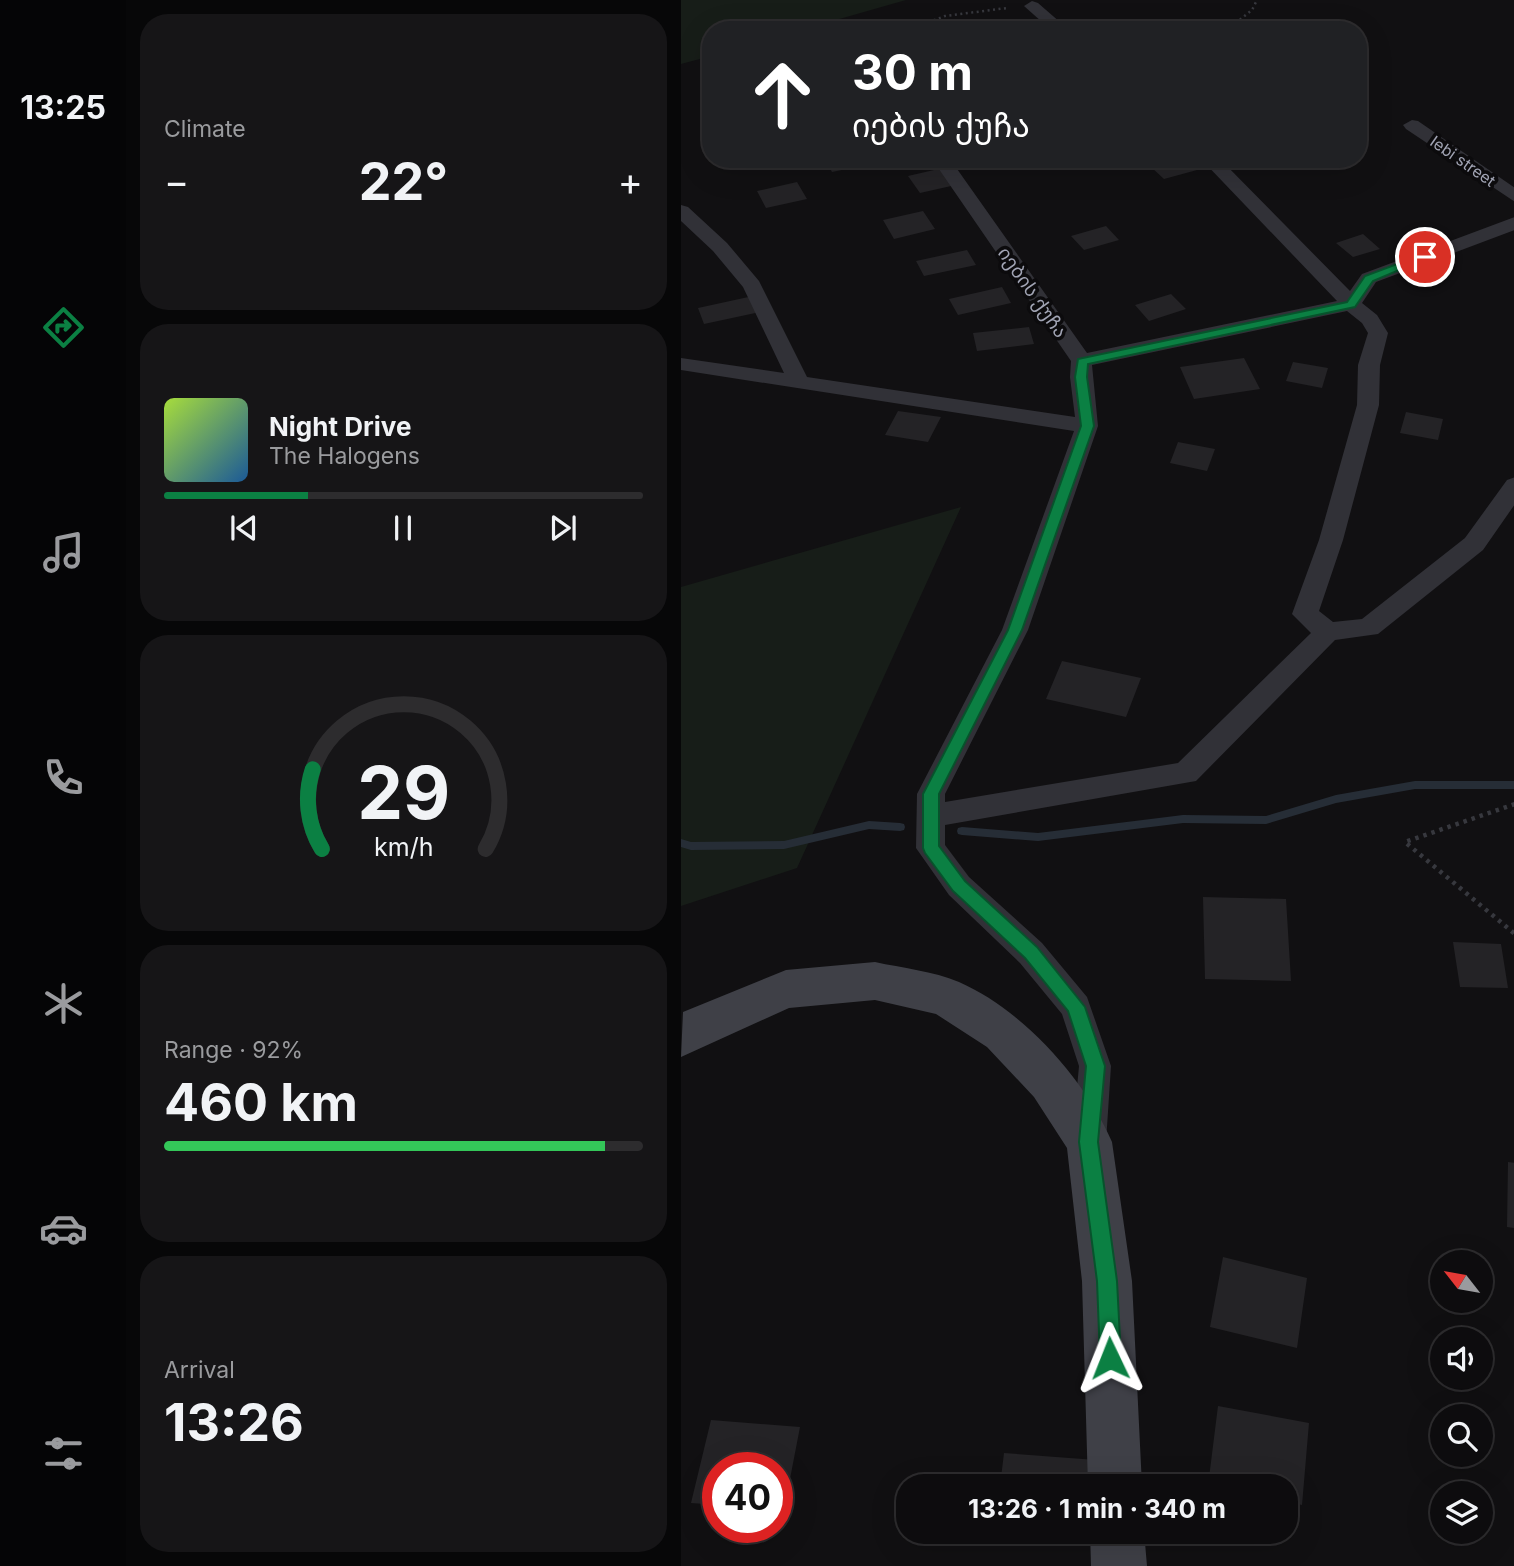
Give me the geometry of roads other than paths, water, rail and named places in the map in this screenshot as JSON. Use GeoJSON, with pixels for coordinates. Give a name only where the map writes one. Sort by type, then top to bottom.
{"type":"FeatureCollection","features":[{"type":"Feature","properties":{"kind":"street"},"geometry":{"type":"LineString","coordinates":[[1032,6],[1050,21]]}},
{"type":"Feature","properties":{"kind":"street","name":"Iebi street"},"geometry":{"type":"LineString","coordinates":[[1413,125],[1514,197]]}},
{"type":"Feature","properties":{"kind":"street","name":"იების ქუჩა"},"geometry":{"type":"LineString","coordinates":[[947,168],[1082,361]]}},
{"type":"Feature","properties":{"kind":"street"},"geometry":{"type":"LineString","coordinates":[[1219,168],[1351,304],[1370,318],[1378,332],[1369,365],[1365,417],[1331,540],[1305,614],[1328,632]]}},
{"type":"Feature","properties":{"kind":"street"},"geometry":{"type":"LineString","coordinates":[[681,211],[720,247],[752,285],[799,382]]}},
{"type":"Feature","properties":{"kind":"street"},"geometry":{"type":"LineString","coordinates":[[1115,1474],[1107,1281],[1089,1142],[1095,1066],[1076,1007],[1031,953],[959,886],[931,848],[931,794],[1015,630],[1087,426],[1081,377],[1082,361],[1351,304],[1369,278],[1514,223]]}},
{"type":"Feature","properties":{"kind":"street"},"geometry":{"type":"LineString","coordinates":[[681,364],[1087,426]]}},
{"type":"Feature","properties":{"kind":"street"},"geometry":{"type":"LineString","coordinates":[[931,816],[1186,773],[1328,632],[1369,627],[1474,544],[1514,485]]}},
{"type":"Feature","properties":{"kind":"street"},"geometry":{"type":"LineString","coordinates":[[681,1037],[698,1026],[786,989],[875,981],[946,998],[1003,1033],[1050,1082],[1089,1142]]}},
{"type":"Feature","properties":{"kind":"street"},"geometry":{"type":"LineString","coordinates":[[1118,1544],[1119,1566]]}},
{"type":"Feature","properties":{"kind":"waterway"},"geometry":{"type":"LineString","coordinates":[[962,831],[1038,837],[1183,819],[1266,820],[1336,799],[1415,785],[1515,785]]}},
{"type":"Feature","properties":{"kind":"waterway"},"geometry":{"type":"LineString","coordinates":[[681,843],[691,846],[784,845],[869,825],[900,827]]}}]}
